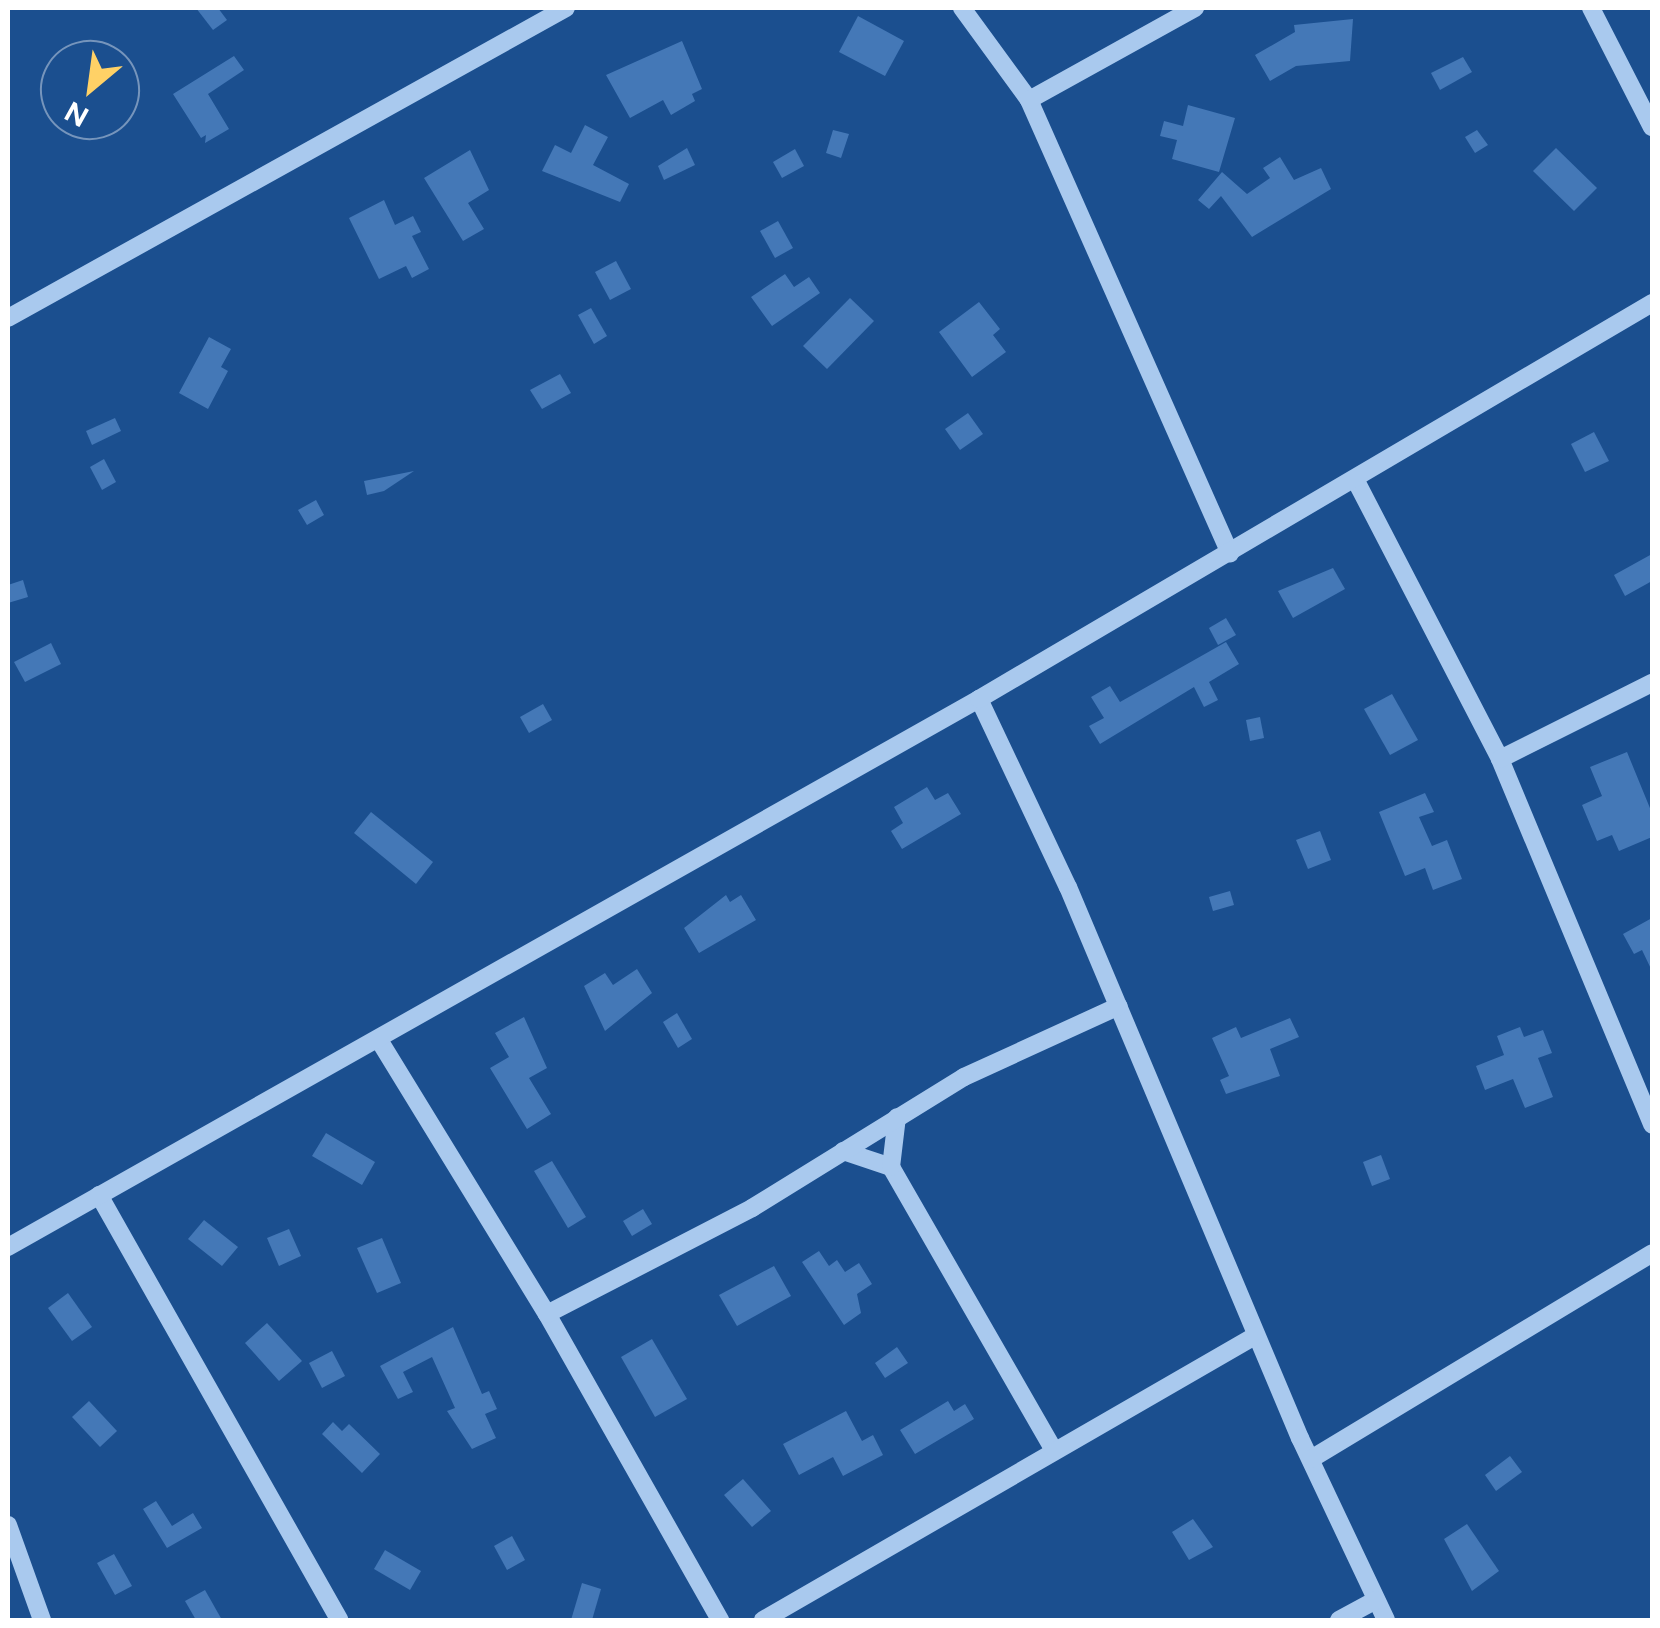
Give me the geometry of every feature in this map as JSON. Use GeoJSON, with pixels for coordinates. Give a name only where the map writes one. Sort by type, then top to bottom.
{"type":"FeatureCollection","features":[{"type":"Feature","properties":{"kind":"street"},"geometry":{"type":"LineString","coordinates":[[8,318],[566,8]]}},
{"type":"Feature","properties":{"kind":"street"},"geometry":{"type":"LineString","coordinates":[[962,8],[1029,100],[1230,553]]}},
{"type":"Feature","properties":{"kind":"street"},"geometry":{"type":"LineString","coordinates":[[1029,100],[1195,8]]}},
{"type":"Feature","properties":{"kind":"street"},"geometry":{"type":"LineString","coordinates":[[1591,8],[1652,126]]}},
{"type":"Feature","properties":{"kind":"street"},"geometry":{"type":"LineString","coordinates":[[8,1247],[979,698],[1356,481],[1652,303]]}},
{"type":"Feature","properties":{"kind":"street"},"geometry":{"type":"LineString","coordinates":[[1356,481],[1500,758],[1652,1125]]}},
{"type":"Feature","properties":{"kind":"street"},"geometry":{"type":"LineString","coordinates":[[1500,758],[1652,683]]}},
{"type":"Feature","properties":{"kind":"street"},"geometry":{"type":"LineString","coordinates":[[979,698],[1119,1006],[1256,1336],[1386,1620]]}},
{"type":"Feature","properties":{"kind":"street"},"geometry":{"type":"LineString","coordinates":[[547,1314],[752,1208],[964,1078],[1119,1006]]}},
{"type":"Feature","properties":{"kind":"street"},"geometry":{"type":"LineString","coordinates":[[379,1040],[547,1314],[720,1620]]}},
{"type":"Feature","properties":{"kind":"street"},"geometry":{"type":"LineString","coordinates":[[896,1118],[891,1167],[1053,1449]]}},
{"type":"Feature","properties":{"kind":"street"},"geometry":{"type":"LineString","coordinates":[[843,1151],[891,1167]]}},
{"type":"Feature","properties":{"kind":"street"},"geometry":{"type":"LineString","coordinates":[[99,1195],[338,1620]]}},
{"type":"Feature","properties":{"kind":"street"},"geometry":{"type":"LineString","coordinates":[[1311,1459],[1652,1254]]}},
{"type":"Feature","properties":{"kind":"street"},"geometry":{"type":"LineString","coordinates":[[763,1620],[1053,1449],[1256,1336]]}},
{"type":"Feature","properties":{"kind":"street"},"geometry":{"type":"LineString","coordinates":[[8,1525],[42,1620]]}},
{"type":"Feature","properties":{"kind":"street"},"geometry":{"type":"LineString","coordinates":[[1339,1620],[1376,1600]]}},
{"type":"Feature","properties":{"kind":"building"},"geometry":{"type":"Polygon","coordinates":[[[196,8],[218,8],[227,20],[213,30],[196,8]]]}},
{"type":"Feature","properties":{"kind":"building"},"geometry":{"type":"Polygon","coordinates":[[[858,16],[904,41],[885,76],[839,52],[858,16]]]}},
{"type":"Feature","properties":{"kind":"building"},"geometry":{"type":"Polygon","coordinates":[[[1353,19],[1350,61],[1296,66],[1270,81],[1255,55],[1295,32],[1294,25],[1353,19]]]}},
{"type":"Feature","properties":{"kind":"building"},"geometry":{"type":"Polygon","coordinates":[[[682,41],[702,89],[692,94],[695,101],[671,115],[663,100],[630,118],[606,75],[682,41]]]}},
{"type":"Feature","properties":{"kind":"building"},"geometry":{"type":"Polygon","coordinates":[[[234,56],[244,70],[208,94],[229,129],[205,143],[206,135],[201,138],[173,94],[234,56]]]}},
{"type":"Feature","properties":{"kind":"building"},"geometry":{"type":"Polygon","coordinates":[[[1463,57],[1472,72],[1440,90],[1431,73],[1463,57]]]}},
{"type":"Feature","properties":{"kind":"building"},"geometry":{"type":"Polygon","coordinates":[[[1188,105],[1235,118],[1219,172],[1172,159],[1177,140],[1160,136],[1164,121],[1183,126],[1188,105]]]}},
{"type":"Feature","properties":{"kind":"building"},"geometry":{"type":"Polygon","coordinates":[[[585,125],[608,137],[593,165],[629,184],[620,202],[542,171],[555,145],[571,153],[585,125]]]}},
{"type":"Feature","properties":{"kind":"building"},"geometry":{"type":"Polygon","coordinates":[[[833,130],[849,134],[841,158],[826,153],[833,130]]]}},
{"type":"Feature","properties":{"kind":"building"},"geometry":{"type":"Polygon","coordinates":[[[1477,130],[1488,145],[1475,153],[1465,137],[1477,130]]]}},
{"type":"Feature","properties":{"kind":"building"},"geometry":{"type":"Polygon","coordinates":[[[687,148],[695,165],[664,180],[658,166],[687,148]]]}},
{"type":"Feature","properties":{"kind":"building"},"geometry":{"type":"Polygon","coordinates":[[[1556,148],[1597,188],[1574,211],[1533,171],[1556,148]]]}},
{"type":"Feature","properties":{"kind":"building"},"geometry":{"type":"Polygon","coordinates":[[[795,149],[804,166],[782,178],[773,162],[795,149]]]}},
{"type":"Feature","properties":{"kind":"building"},"geometry":{"type":"Polygon","coordinates":[[[470,150],[489,190],[468,203],[484,229],[463,241],[424,178],[470,150]]]}},
{"type":"Feature","properties":{"kind":"building"},"geometry":{"type":"Polygon","coordinates":[[[1280,157],[1294,180],[1321,168],[1331,189],[1252,237],[1221,196],[1209,209],[1198,200],[1222,172],[1247,194],[1270,178],[1263,168],[1280,157]]]}},
{"type":"Feature","properties":{"kind":"building"},"geometry":{"type":"Polygon","coordinates":[[[384,200],[395,225],[413,216],[421,232],[412,236],[429,269],[412,278],[406,266],[379,279],[349,218],[384,200]]]}},
{"type":"Feature","properties":{"kind":"building"},"geometry":{"type":"Polygon","coordinates":[[[778,221],[793,248],[775,258],[760,231],[778,221]]]}},
{"type":"Feature","properties":{"kind":"building"},"geometry":{"type":"Polygon","coordinates":[[[616,261],[631,289],[610,300],[595,272],[616,261]]]}},
{"type":"Feature","properties":{"kind":"building"},"geometry":{"type":"Polygon","coordinates":[[[785,274],[794,287],[809,277],[820,293],[772,326],[751,297],[785,274]]]}},
{"type":"Feature","properties":{"kind":"building"},"geometry":{"type":"Polygon","coordinates":[[[850,298],[874,321],[827,369],[803,346],[850,298]]]}},
{"type":"Feature","properties":{"kind":"building"},"geometry":{"type":"Polygon","coordinates":[[[979,302],[1000,329],[993,335],[1006,352],[972,377],[939,332],[979,302]]]}},
{"type":"Feature","properties":{"kind":"building"},"geometry":{"type":"Polygon","coordinates":[[[591,308],[607,336],[594,344],[578,315],[591,308]]]}},
{"type":"Feature","properties":{"kind":"building"},"geometry":{"type":"Polygon","coordinates":[[[209,337],[231,349],[221,367],[228,371],[208,409],[179,393],[209,337]]]}},
{"type":"Feature","properties":{"kind":"building"},"geometry":{"type":"Polygon","coordinates":[[[560,374],[571,393],[542,409],[530,390],[560,374]]]}},
{"type":"Feature","properties":{"kind":"building"},"geometry":{"type":"Polygon","coordinates":[[[968,413],[983,434],[960,450],[945,429],[968,413]]]}},
{"type":"Feature","properties":{"kind":"building"},"geometry":{"type":"Polygon","coordinates":[[[115,418],[121,431],[92,445],[86,431],[115,418]]]}},
{"type":"Feature","properties":{"kind":"building"},"geometry":{"type":"Polygon","coordinates":[[[1594,432],[1609,461],[1585,472],[1571,444],[1594,432]]]}},
{"type":"Feature","properties":{"kind":"building"},"geometry":{"type":"Polygon","coordinates":[[[104,459],[116,482],[102,490],[90,467],[104,459]]]}},
{"type":"Feature","properties":{"kind":"building"},"geometry":{"type":"Polygon","coordinates":[[[414,471],[384,491],[367,495],[364,481],[414,471]]]}},
{"type":"Feature","properties":{"kind":"building"},"geometry":{"type":"Polygon","coordinates":[[[316,500],[324,515],[307,525],[298,510],[316,500]]]}},
{"type":"Feature","properties":{"kind":"building"},"geometry":{"type":"Polygon","coordinates":[[[1652,554],[1652,581],[1625,596],[1614,575],[1652,554]]]}},
{"type":"Feature","properties":{"kind":"building"},"geometry":{"type":"Polygon","coordinates":[[[1333,568],[1345,589],[1293,618],[1278,591],[1333,568]]]}},
{"type":"Feature","properties":{"kind":"building"},"geometry":{"type":"Polygon","coordinates":[[[23,580],[28,597],[8,603],[8,585],[23,580]]]}},
{"type":"Feature","properties":{"kind":"building"},"geometry":{"type":"Polygon","coordinates":[[[1226,618],[1236,635],[1218,645],[1209,628],[1226,618]]]}},
{"type":"Feature","properties":{"kind":"building"},"geometry":{"type":"Polygon","coordinates":[[[1226,642],[1239,664],[1209,682],[1218,700],[1204,707],[1194,687],[1100,744],[1089,726],[1104,718],[1091,697],[1110,686],[1120,702],[1226,642]]]}},
{"type":"Feature","properties":{"kind":"building"},"geometry":{"type":"Polygon","coordinates":[[[51,643],[61,664],[25,682],[14,662],[51,643]]]}},
{"type":"Feature","properties":{"kind":"building"},"geometry":{"type":"Polygon","coordinates":[[[1392,694],[1418,740],[1390,755],[1364,709],[1392,694]]]}},
{"type":"Feature","properties":{"kind":"building"},"geometry":{"type":"Polygon","coordinates":[[[543,704],[552,720],[529,733],[520,717],[543,704]]]}},
{"type":"Feature","properties":{"kind":"building"},"geometry":{"type":"Polygon","coordinates":[[[1260,717],[1264,738],[1250,741],[1246,720],[1260,717]]]}},
{"type":"Feature","properties":{"kind":"building"},"geometry":{"type":"Polygon","coordinates":[[[1627,752],[1652,813],[1652,837],[1619,851],[1612,835],[1597,841],[1582,805],[1602,796],[1590,767],[1627,752]]]}},
{"type":"Feature","properties":{"kind":"building"},"geometry":{"type":"Polygon","coordinates":[[[927,787],[935,800],[948,793],[961,814],[902,849],[891,831],[903,823],[894,807],[927,787]]]}},
{"type":"Feature","properties":{"kind":"building"},"geometry":{"type":"Polygon","coordinates":[[[1425,793],[1434,812],[1419,817],[1432,846],[1447,840],[1462,879],[1433,890],[1425,868],[1405,876],[1379,812],[1425,793]]]}},
{"type":"Feature","properties":{"kind":"building"},"geometry":{"type":"Polygon","coordinates":[[[371,812],[433,862],[416,884],[354,833],[371,812]]]}},
{"type":"Feature","properties":{"kind":"building"},"geometry":{"type":"Polygon","coordinates":[[[1320,831],[1331,860],[1308,869],[1296,840],[1320,831]]]}},
{"type":"Feature","properties":{"kind":"building"},"geometry":{"type":"Polygon","coordinates":[[[1230,891],[1234,905],[1213,911],[1209,897],[1230,891]]]}},
{"type":"Feature","properties":{"kind":"building"},"geometry":{"type":"Polygon","coordinates":[[[726,895],[730,902],[741,895],[756,920],[699,953],[684,928],[726,895]]]}},
{"type":"Feature","properties":{"kind":"building"},"geometry":{"type":"Polygon","coordinates":[[[1652,918],[1652,971],[1642,950],[1634,954],[1623,934],[1652,918]]]}},
{"type":"Feature","properties":{"kind":"building"},"geometry":{"type":"Polygon","coordinates":[[[637,969],[652,993],[605,1031],[584,986],[605,973],[613,985],[637,969]]]}},
{"type":"Feature","properties":{"kind":"building"},"geometry":{"type":"Polygon","coordinates":[[[677,1013],[692,1039],[678,1048],[663,1022],[677,1013]]]}},
{"type":"Feature","properties":{"kind":"building"},"geometry":{"type":"Polygon","coordinates":[[[524,1017],[547,1068],[529,1078],[551,1114],[527,1129],[490,1068],[509,1057],[495,1033],[524,1017]]]}},
{"type":"Feature","properties":{"kind":"building"},"geometry":{"type":"Polygon","coordinates":[[[1290,1018],[1299,1037],[1270,1049],[1280,1076],[1226,1094],[1220,1080],[1229,1076],[1212,1038],[1236,1027],[1241,1038],[1290,1018]]]}},
{"type":"Feature","properties":{"kind":"building"},"geometry":{"type":"Polygon","coordinates":[[[1520,1027],[1524,1037],[1543,1030],[1552,1053],[1538,1058],[1553,1097],[1525,1108],[1513,1079],[1485,1090],[1476,1066],[1504,1055],[1497,1036],[1520,1027]]]}},
{"type":"Feature","properties":{"kind":"building"},"geometry":{"type":"Polygon","coordinates":[[[326,1133],[375,1162],[362,1185],[312,1156],[326,1133]]]}},
{"type":"Feature","properties":{"kind":"building"},"geometry":{"type":"Polygon","coordinates":[[[1381,1155],[1390,1179],[1372,1186],[1363,1162],[1381,1155]]]}},
{"type":"Feature","properties":{"kind":"building"},"geometry":{"type":"Polygon","coordinates":[[[552,1161],[586,1217],[568,1228],[534,1171],[552,1161]]]}},
{"type":"Feature","properties":{"kind":"building"},"geometry":{"type":"Polygon","coordinates":[[[643,1209],[652,1224],[632,1236],[623,1221],[643,1209]]]}},
{"type":"Feature","properties":{"kind":"building"},"geometry":{"type":"Polygon","coordinates":[[[204,1220],[238,1247],[222,1266],[188,1239],[204,1220]]]}},
{"type":"Feature","properties":{"kind":"building"},"geometry":{"type":"Polygon","coordinates":[[[289,1229],[301,1256],[279,1266],[267,1238],[289,1229]]]}},
{"type":"Feature","properties":{"kind":"building"},"geometry":{"type":"Polygon","coordinates":[[[382,1238],[401,1283],[377,1293],[357,1248],[382,1238]]]}},
{"type":"Feature","properties":{"kind":"building"},"geometry":{"type":"Polygon","coordinates":[[[819,1251],[829,1266],[837,1260],[845,1272],[859,1263],[872,1284],[857,1294],[861,1313],[844,1325],[802,1262],[819,1251]]]}},
{"type":"Feature","properties":{"kind":"building"},"geometry":{"type":"Polygon","coordinates":[[[774,1266],[791,1296],[737,1326],[719,1295],[774,1266]]]}},
{"type":"Feature","properties":{"kind":"building"},"geometry":{"type":"Polygon","coordinates":[[[68,1293],[92,1327],[72,1341],[48,1308],[68,1293]]]}},
{"type":"Feature","properties":{"kind":"building"},"geometry":{"type":"Polygon","coordinates":[[[267,1323],[302,1361],[279,1381],[245,1343],[267,1323]]]}},
{"type":"Feature","properties":{"kind":"building"},"geometry":{"type":"Polygon","coordinates":[[[453,1327],[482,1394],[489,1391],[497,1409],[485,1414],[496,1438],[472,1449],[447,1411],[455,1408],[432,1357],[403,1372],[413,1392],[398,1399],[380,1366],[453,1327]]]}},
{"type":"Feature","properties":{"kind":"building"},"geometry":{"type":"Polygon","coordinates":[[[652,1339],[687,1399],[655,1417],[621,1357],[652,1339]]]}},
{"type":"Feature","properties":{"kind":"building"},"geometry":{"type":"Polygon","coordinates":[[[897,1347],[908,1363],[885,1378],[875,1363],[897,1347]]]}},
{"type":"Feature","properties":{"kind":"building"},"geometry":{"type":"Polygon","coordinates":[[[332,1351],[345,1376],[322,1388],[309,1363],[332,1351]]]}},
{"type":"Feature","properties":{"kind":"building"},"geometry":{"type":"Polygon","coordinates":[[[89,1401],[117,1431],[100,1447],[72,1417],[89,1401]]]}},
{"type":"Feature","properties":{"kind":"building"},"geometry":{"type":"Polygon","coordinates":[[[948,1401],[954,1411],[965,1404],[974,1419],[915,1454],[900,1430],[948,1401]]]}},
{"type":"Feature","properties":{"kind":"building"},"geometry":{"type":"Polygon","coordinates":[[[846,1411],[862,1441],[873,1435],[883,1455],[843,1476],[833,1457],[799,1475],[783,1444],[846,1411]]]}},
{"type":"Feature","properties":{"kind":"building"},"geometry":{"type":"Polygon","coordinates":[[[333,1422],[342,1431],[349,1424],[380,1454],[362,1473],[322,1434],[333,1422]]]}},
{"type":"Feature","properties":{"kind":"building"},"geometry":{"type":"Polygon","coordinates":[[[1510,1456],[1522,1472],[1496,1491],[1485,1475],[1510,1456]]]}},
{"type":"Feature","properties":{"kind":"building"},"geometry":{"type":"Polygon","coordinates":[[[743,1479],[771,1511],[752,1527],[724,1495],[743,1479]]]}},
{"type":"Feature","properties":{"kind":"building"},"geometry":{"type":"Polygon","coordinates":[[[156,1501],[172,1526],[193,1513],[202,1528],[167,1548],[143,1509],[156,1501]]]}},
{"type":"Feature","properties":{"kind":"building"},"geometry":{"type":"Polygon","coordinates":[[[1193,1519],[1213,1547],[1189,1560],[1172,1532],[1193,1519]]]}},
{"type":"Feature","properties":{"kind":"building"},"geometry":{"type":"Polygon","coordinates":[[[1467,1524],[1499,1571],[1472,1591],[1444,1539],[1467,1524]]]}},
{"type":"Feature","properties":{"kind":"building"},"geometry":{"type":"Polygon","coordinates":[[[512,1536],[525,1560],[507,1570],[494,1546],[512,1536]]]}},
{"type":"Feature","properties":{"kind":"building"},"geometry":{"type":"Polygon","coordinates":[[[385,1550],[421,1571],[410,1590],[374,1569],[385,1550]]]}},
{"type":"Feature","properties":{"kind":"building"},"geometry":{"type":"Polygon","coordinates":[[[114,1554],[132,1586],[115,1595],[97,1563],[114,1554]]]}},
{"type":"Feature","properties":{"kind":"building"},"geometry":{"type":"Polygon","coordinates":[[[582,1583],[601,1589],[592,1620],[571,1620],[582,1583]]]}},
{"type":"Feature","properties":{"kind":"building"},"geometry":{"type":"Polygon","coordinates":[[[205,1590],[222,1620],[196,1620],[185,1601],[205,1590]]]}}]}
